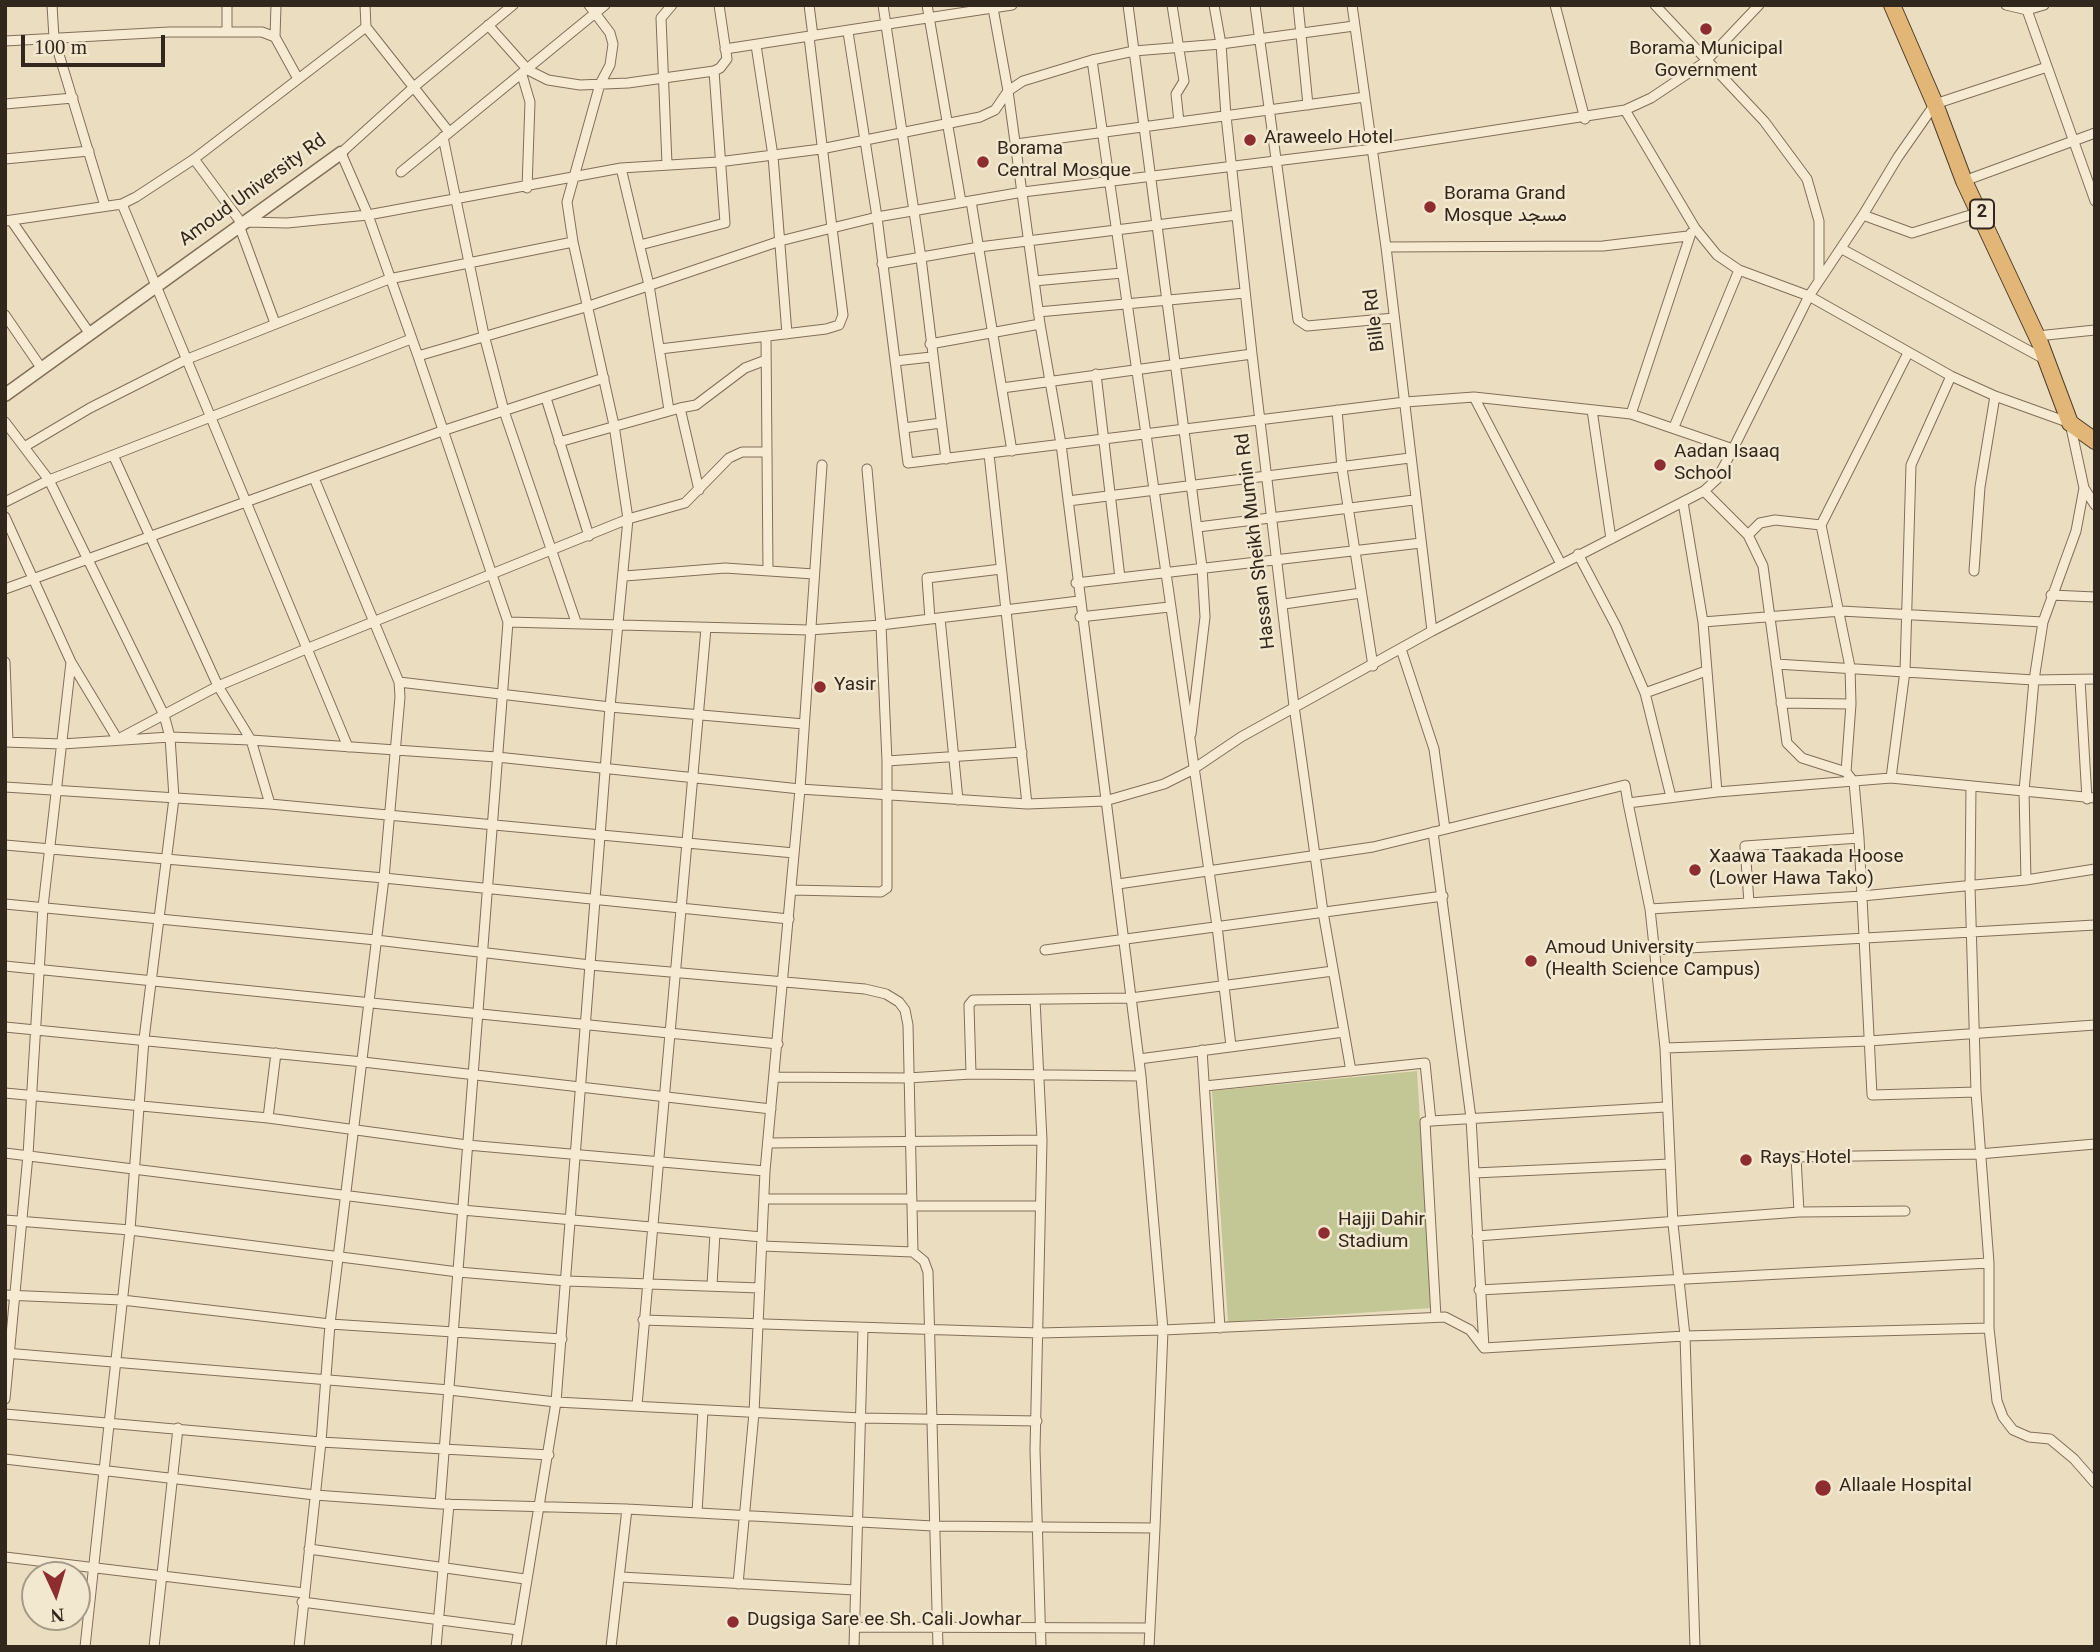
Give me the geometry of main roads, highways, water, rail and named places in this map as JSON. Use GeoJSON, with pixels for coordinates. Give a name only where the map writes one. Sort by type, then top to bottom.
{"type":"FeatureCollection","features":[{"type":"Feature","properties":{"kind":"highway","name":"2"},"geometry":{"type":"LineString","coordinates":[[1892,5],[1936,104],[1964,181],[2037,336],[2070,424],[2095,441]]}},
{"type":"Feature","properties":{"kind":"place","name":"Borama Municipal Government"},"geometry":{"type":"Point","coordinates":[1706,29]}},
{"type":"Feature","properties":{"kind":"place","name":"Araweelo Hotel"},"geometry":{"type":"Point","coordinates":[1250,140]}},
{"type":"Feature","properties":{"kind":"place","name":"Borama Central Mosque"},"geometry":{"type":"Point","coordinates":[983,162]}},
{"type":"Feature","properties":{"kind":"place","name":"Borama Grand Mosque مسجد"},"geometry":{"type":"Point","coordinates":[1430,207]}},
{"type":"Feature","properties":{"kind":"place","name":"Aadan Isaaq School"},"geometry":{"type":"Point","coordinates":[1660,465]}},
{"type":"Feature","properties":{"kind":"place","name":"Yasir"},"geometry":{"type":"Point","coordinates":[820,687]}},
{"type":"Feature","properties":{"kind":"place","name":"Xaawa Taakada Hoose (Lower Hawa Tako)"},"geometry":{"type":"Point","coordinates":[1695,870]}},
{"type":"Feature","properties":{"kind":"place","name":"Amoud University (Health Science Campus)"},"geometry":{"type":"Point","coordinates":[1531,961]}},
{"type":"Feature","properties":{"kind":"place","name":"Rays Hotel"},"geometry":{"type":"Point","coordinates":[1746,1160]}},
{"type":"Feature","properties":{"kind":"place","name":"Hajji Dahir Stadium"},"geometry":{"type":"Point","coordinates":[1324,1233]}},
{"type":"Feature","properties":{"kind":"place","name":"Allaale Hospital"},"geometry":{"type":"Point","coordinates":[1823,1488]}},
{"type":"Feature","properties":{"kind":"place","name":"Dugsiga Sare ee Sh. Cali Jowhar"},"geometry":{"type":"Point","coordinates":[733,1622]}}]}
